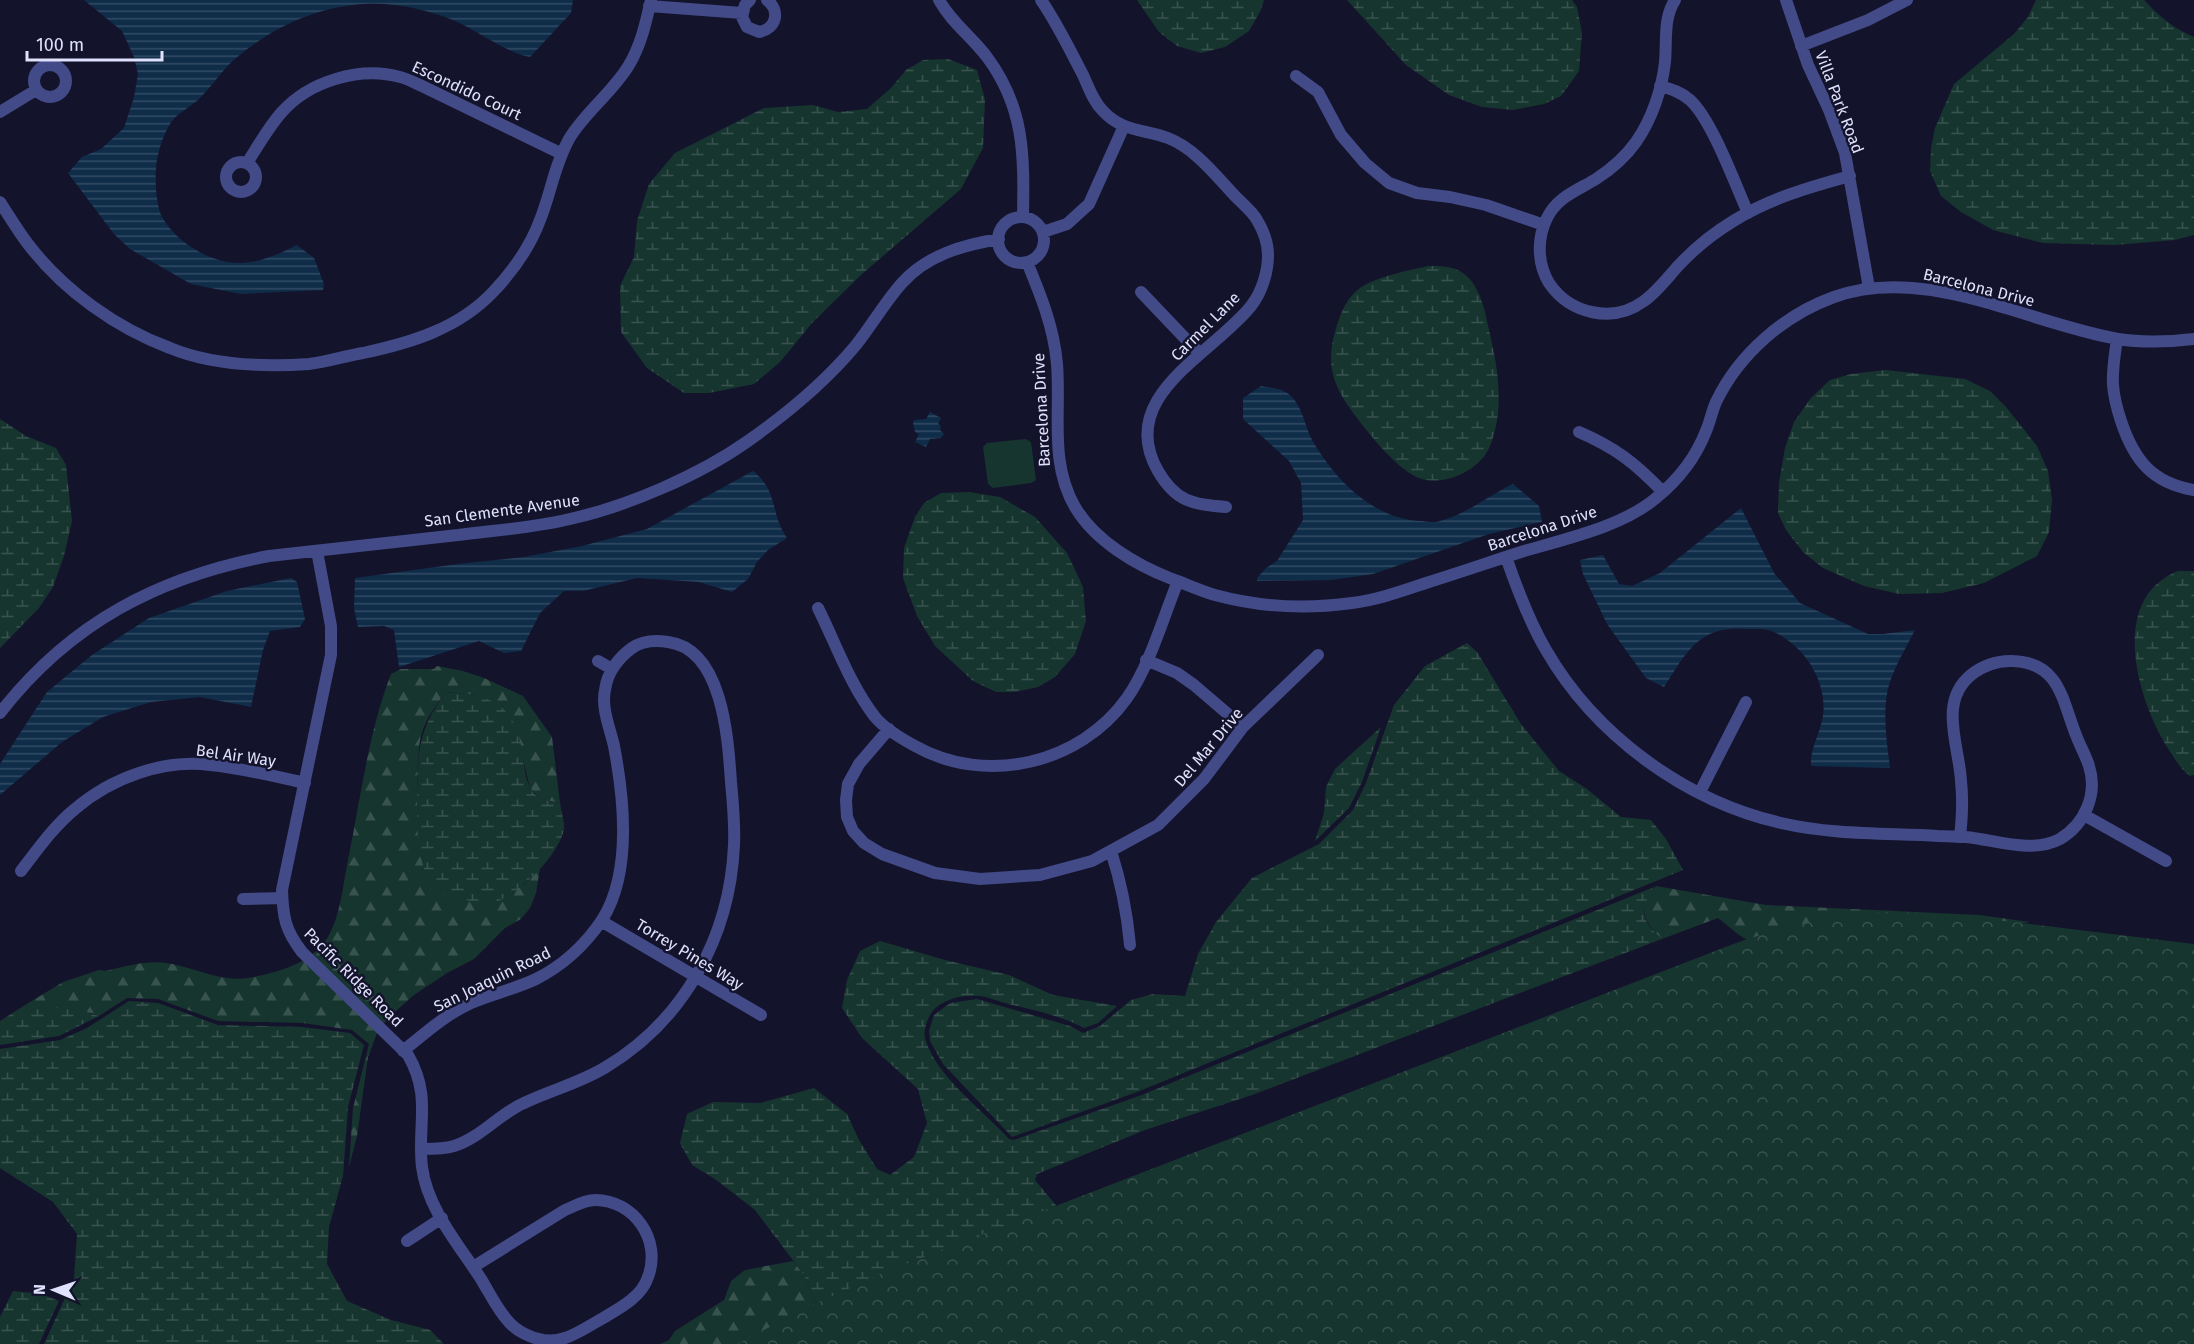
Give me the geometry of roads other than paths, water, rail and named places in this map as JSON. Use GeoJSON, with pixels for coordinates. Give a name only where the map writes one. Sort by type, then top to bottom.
{"type":"FeatureCollection","features":[{"type":"Feature","properties":{"kind":"street"},"geometry":{"type":"LineString","coordinates":[[750,0],[745,4],[742,14],[747,27],[752,30],[765,31],[770,28],[775,18],[774,7],[767,0]]}},
{"type":"Feature","properties":{"kind":"street"},"geometry":{"type":"LineString","coordinates":[[939,0],[959,27],[986,56],[1000,78],[1018,118],[1023,148],[1023,217]]}},
{"type":"Feature","properties":{"kind":"street","name":"Carmel Lane"},"geometry":{"type":"LineString","coordinates":[[1041,0],[1092,96],[1103,112],[1132,130],[1167,137],[1202,160],[1257,219],[1263,235],[1269,253],[1264,284],[1251,306],[1162,391],[1148,419],[1151,456],[1168,487],[1182,499],[1199,504],[1226,507]]}},
{"type":"Feature","properties":{"kind":"street"},"geometry":{"type":"LineString","coordinates":[[1675,0],[1666,22],[1665,60],[1656,103],[1635,143],[1618,162],[1598,178],[1569,194],[1555,206],[1544,225],[1540,236],[1542,269],[1550,284],[1563,299],[1575,308],[1605,314],[1617,313],[1645,301],[1681,263],[1707,240],[1748,213],[1804,189],[1850,176]]}},
{"type":"Feature","properties":{"kind":"street","name":"Villa Park Road"},"geometry":{"type":"LineString","coordinates":[[1785,0],[1801,46],[1845,153],[1869,288]]}},
{"type":"Feature","properties":{"kind":"street"},"geometry":{"type":"LineString","coordinates":[[1801,46],[1868,20],[1907,0]]}},
{"type":"Feature","properties":{"kind":"street"},"geometry":{"type":"LineString","coordinates":[[0,202],[28,245],[72,290],[134,332],[171,349],[217,360],[257,365],[311,364],[397,345],[432,334],[460,318],[491,294],[511,271],[534,235],[554,171],[572,134],[629,66],[639,44],[650,3],[742,14]]}},
{"type":"Feature","properties":{"kind":"street","name":"Escondido Court"},"geometry":{"type":"LineString","coordinates":[[247,163],[282,112],[294,100],[331,80],[348,76],[378,74],[400,77],[422,86],[562,154]]}},
{"type":"Feature","properties":{"kind":"street"},"geometry":{"type":"LineString","coordinates":[[1296,76],[1318,92],[1341,135],[1365,163],[1389,183],[1417,193],[1486,205],[1544,225]]}},
{"type":"Feature","properties":{"kind":"street"},"geometry":{"type":"LineString","coordinates":[[1660,86],[1677,91],[1690,100],[1704,116],[1748,213]]}},
{"type":"Feature","properties":{"kind":"street"},"geometry":{"type":"LineString","coordinates":[[0,112],[36,90]]}},
{"type":"Feature","properties":{"kind":"street"},"geometry":{"type":"LineString","coordinates":[[1043,232],[1067,224],[1089,204],[1124,126]]}},
{"type":"Feature","properties":{"kind":"street"},"geometry":{"type":"LineString","coordinates":[[1023,217],[1033,220],[1043,232],[1042,248],[1034,258],[1027,262],[1019,263],[1009,259],[999,247],[1002,227],[1008,221],[1023,217]]}},
{"type":"Feature","properties":{"kind":"street","name":"San Clemente Avenue"},"geometry":{"type":"LineString","coordinates":[[0,713],[47,660],[78,634],[131,601],[191,575],[269,556],[570,520],[652,492],[702,468],[747,442],[813,390],[855,346],[902,283],[924,263],[970,243],[999,239]]}},
{"type":"Feature","properties":{"kind":"street","name":"Barcelona Drive"},"geometry":{"type":"LineString","coordinates":[[1027,262],[1052,328],[1057,365],[1057,443],[1061,475],[1067,492],[1084,522],[1106,541],[1160,574],[1215,595],[1289,606],[1355,603],[1398,592],[1594,529],[1654,500],[1679,476],[1692,458],[1705,434],[1716,403],[1743,360],[1780,326],[1800,312],[1837,296],[1869,288],[1897,286],[1920,288],[2117,339],[2164,342],[2194,339]]}},
{"type":"Feature","properties":{"kind":"street"},"geometry":{"type":"LineString","coordinates":[[1141,292],[1200,354]]}},
{"type":"Feature","properties":{"kind":"street"},"geometry":{"type":"LineString","coordinates":[[2117,339],[2113,365],[2114,395],[2131,449],[2144,466],[2158,478],[2175,486],[2194,490]]}},
{"type":"Feature","properties":{"kind":"street"},"geometry":{"type":"LineString","coordinates":[[1579,432],[1622,454],[1663,492]]}},
{"type":"Feature","properties":{"kind":"street","name":"Pacific Ridge Road"},"geometry":{"type":"LineString","coordinates":[[317,551],[328,608],[331,655],[282,890],[285,923],[290,937],[302,952],[403,1050],[413,1064],[422,1090],[422,1166],[434,1206],[442,1218],[473,1267],[508,1321],[529,1336],[555,1341],[573,1336],[630,1301],[648,1278],[651,1250],[648,1237],[632,1213],[608,1202],[594,1200],[581,1202],[565,1210],[473,1267]]}},
{"type":"Feature","properties":{"kind":"street"},"geometry":{"type":"LineString","coordinates":[[1506,557],[1523,604],[1542,643],[1563,676],[1616,736],[1664,772],[1700,792],[1744,811],[1779,822],[1815,829],[1856,833],[1960,837],[2021,845],[2048,844],[2061,838],[2071,831],[2084,815],[2091,800],[2093,784],[2090,767],[2076,736],[2061,690],[2044,669],[2011,661],[1997,662],[1978,669],[1964,681],[1955,694],[1952,711],[1961,782],[1960,837]]}},
{"type":"Feature","properties":{"kind":"street"},"geometry":{"type":"LineString","coordinates":[[818,608],[856,687],[876,718],[900,738],[926,752],[954,762],[987,767],[1014,765],[1043,759],[1070,747],[1092,734],[1112,717],[1128,697],[1146,660],[1178,581]]}},
{"type":"Feature","properties":{"kind":"street"},"geometry":{"type":"LineString","coordinates":[[422,1149],[452,1147],[468,1140],[516,1106],[587,1078],[608,1066],[634,1048],[676,1006],[708,956],[727,902],[734,845],[726,732],[713,679],[704,662],[690,649],[672,642],[654,641],[639,644],[619,659],[612,669],[598,661]]}},
{"type":"Feature","properties":{"kind":"street","name":"Del Mar Drive"},"geometry":{"type":"LineString","coordinates":[[889,729],[858,764],[848,784],[847,817],[854,831],[864,843],[882,854],[935,873],[980,879],[1040,875],[1092,861],[1158,825],[1204,779],[1243,727],[1317,655]]}},
{"type":"Feature","properties":{"kind":"street"},"geometry":{"type":"LineString","coordinates":[[1146,660],[1177,673],[1194,684],[1243,727]]}},
{"type":"Feature","properties":{"kind":"street","name":"San Joaquin Road"},"geometry":{"type":"LineString","coordinates":[[403,1050],[441,1019],[471,1003],[536,979],[564,962],[577,951],[601,921],[615,891],[621,863],[621,788],[605,708],[604,692],[612,669]]}},
{"type":"Feature","properties":{"kind":"street"},"geometry":{"type":"LineString","coordinates":[[1700,792],[1746,702]]}},
{"type":"Feature","properties":{"kind":"street","name":"Bel Air Way"},"geometry":{"type":"LineString","coordinates":[[21,871],[46,838],[75,809],[105,787],[143,771],[181,764],[209,765],[304,783]]}},
{"type":"Feature","properties":{"kind":"street"},"geometry":{"type":"LineString","coordinates":[[2084,815],[2166,861]]}},
{"type":"Feature","properties":{"kind":"street"},"geometry":{"type":"LineString","coordinates":[[1111,851],[1127,909],[1130,945]]}},
{"type":"Feature","properties":{"kind":"street"},"geometry":{"type":"LineString","coordinates":[[243,899],[282,898]]}},
{"type":"Feature","properties":{"kind":"street","name":"Torrey Pines Way"},"geometry":{"type":"LineString","coordinates":[[601,921],[761,1016]]}},
{"type":"Feature","properties":{"kind":"street"},"geometry":{"type":"LineString","coordinates":[[407,1241],[442,1218]]}},
{"type":"Feature","properties":{"kind":"water"},"geometry":{"type":"Polygon","coordinates":[[[84,0],[573,0],[571,13],[530,57],[500,46],[443,16],[409,7],[364,4],[329,9],[296,20],[265,37],[236,58],[200,98],[175,118],[165,133],[156,169],[157,195],[162,217],[184,242],[205,255],[226,262],[245,263],[260,260],[297,245],[314,258],[324,284],[323,290],[241,294],[191,284],[130,249],[114,234],[68,173],[82,157],[101,149],[124,128],[134,97],[138,74],[134,57],[122,31],[84,0]]]}},
{"type":"Feature","properties":{"kind":"water"},"geometry":{"type":"Polygon","coordinates":[[[1261,386],[1281,390],[1291,396],[1299,407],[1312,439],[1324,459],[1347,485],[1374,507],[1405,519],[1438,522],[1459,514],[1513,484],[1539,506],[1542,522],[1489,534],[1373,574],[1331,580],[1257,581],[1266,568],[1277,561],[1303,520],[1301,483],[1289,461],[1243,419],[1243,398],[1261,386]]]}},
{"type":"Feature","properties":{"kind":"water"},"geometry":{"type":"Polygon","coordinates":[[[930,412],[941,418],[938,424],[944,434],[941,438],[930,439],[926,447],[915,442],[919,434],[915,432],[913,422],[926,419],[930,412]]]}},
{"type":"Feature","properties":{"kind":"water"},"geometry":{"type":"Polygon","coordinates":[[[753,471],[767,487],[778,520],[787,538],[768,550],[757,562],[748,579],[732,592],[699,582],[637,578],[583,591],[564,591],[540,613],[521,651],[504,653],[479,641],[399,667],[394,630],[384,626],[358,627],[354,608],[355,578],[524,557],[582,546],[647,529],[753,471]]]}},
{"type":"Feature","properties":{"kind":"water"},"geometry":{"type":"Polygon","coordinates":[[[1741,508],[1774,573],[1800,603],[1868,634],[1915,630],[1895,670],[1887,694],[1885,722],[1890,768],[1811,766],[1811,757],[1824,709],[1818,678],[1800,651],[1774,632],[1765,629],[1735,628],[1711,634],[1689,650],[1664,687],[1646,678],[1607,624],[1583,574],[1580,560],[1603,555],[1619,584],[1632,586],[1660,573],[1741,508]]]}},
{"type":"Feature","properties":{"kind":"water"},"geometry":{"type":"Polygon","coordinates":[[[291,578],[297,582],[305,619],[300,627],[270,631],[263,650],[251,707],[200,697],[151,702],[103,717],[62,742],[0,795],[0,764],[47,692],[92,655],[149,618],[227,591],[291,578]]]}}]}
